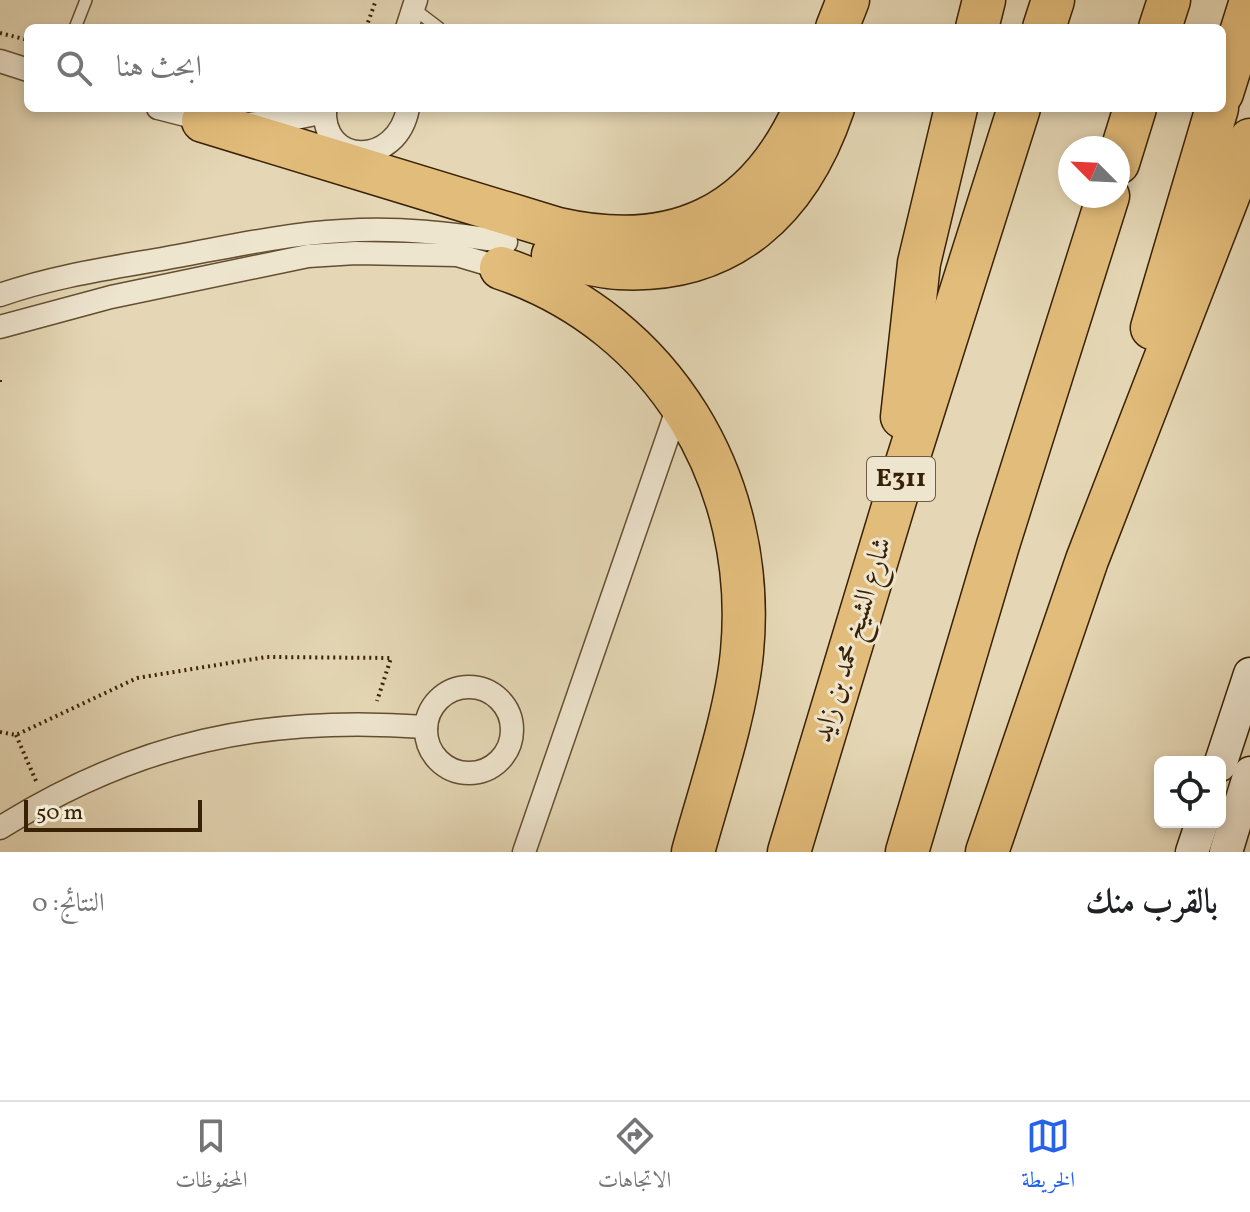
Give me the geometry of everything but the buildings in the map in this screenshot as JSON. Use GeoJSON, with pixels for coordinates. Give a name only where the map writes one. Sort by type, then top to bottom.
{"type":"FeatureCollection","features":[{"type":"Feature","properties":{"kind":"highway"},"geometry":{"type":"LineString","coordinates":[[839,24],[848,0]]}},
{"type":"Feature","properties":{"kind":"highway"},"geometry":{"type":"LineString","coordinates":[[861,24],[870,0]]}},
{"type":"Feature","properties":{"kind":"highway"},"geometry":{"type":"LineString","coordinates":[[978,24],[984,0]]}},
{"type":"Feature","properties":{"kind":"highway"},"geometry":{"type":"LineString","coordinates":[[1045,24],[1053,0]]}},
{"type":"Feature","properties":{"kind":"highway"},"geometry":{"type":"LineString","coordinates":[[1161,24],[1169,0]]}},
{"type":"Feature","properties":{"kind":"highway"},"geometry":{"type":"LineString","coordinates":[[1226,80],[1250,4]]}},
{"type":"Feature","properties":{"kind":"highway"},"geometry":{"type":"LineString","coordinates":[[203,121],[558,229],[595,237],[634,239],[672,232],[696,223],[741,198],[768,171],[791,139],[803,112]]}},
{"type":"Feature","properties":{"kind":"highway"},"geometry":{"type":"LineString","coordinates":[[503,255],[647,269],[705,256],[733,243],[780,206],[799,183],[814,157],[831,112]]}},
{"type":"Feature","properties":{"kind":"highway"},"geometry":{"type":"LineString","coordinates":[[895,500],[919,263],[955,112]]}},
{"type":"Feature","properties":{"kind":"highway","name":"شارع الشيخ محمد بن زايد"},"geometry":{"type":"LineString","coordinates":[[789,852],[895,500],[1018,112]]}},
{"type":"Feature","properties":{"kind":"highway"},"geometry":{"type":"LineString","coordinates":[[1126,136],[1134,112]]}},
{"type":"Feature","properties":{"kind":"highway"},"geometry":{"type":"LineString","coordinates":[[1087,560],[1216,112]]}},
{"type":"Feature","properties":{"kind":"highway"},"geometry":{"type":"LineString","coordinates":[[987,852],[1087,560],[1250,140]]}},
{"type":"Feature","properties":{"kind":"highway"},"geometry":{"type":"LineString","coordinates":[[907,852],[998,545],[1104,208]]}},
{"type":"Feature","properties":{"kind":"highway"},"geometry":{"type":"LineString","coordinates":[[503,255],[604,321],[634,347],[660,376],[706,445],[723,484],[735,526],[742,568],[745,611],[742,655],[693,852]]}},
{"type":"Feature","properties":{"kind":"street"},"geometry":{"type":"LineString","coordinates":[[0,61],[24,69]]}},
{"type":"Feature","properties":{"kind":"street"},"geometry":{"type":"LineString","coordinates":[[172,112],[203,121],[268,123],[316,112]]}},
{"type":"Feature","properties":{"kind":"street"},"geometry":{"type":"LineString","coordinates":[[325,112],[327,128],[335,141],[360,153],[375,151],[399,135],[407,112]]}},
{"type":"Feature","properties":{"kind":"street"},"geometry":{"type":"LineString","coordinates":[[0,295],[85,272],[287,237],[341,231],[451,233],[503,255]]}},
{"type":"Feature","properties":{"kind":"street"},"geometry":{"type":"LineString","coordinates":[[0,327],[111,297],[308,256],[356,253],[503,255]]}},
{"type":"Feature","properties":{"kind":"street"},"geometry":{"type":"LineString","coordinates":[[524,852],[679,404]]}},
{"type":"Feature","properties":{"kind":"street"},"geometry":{"type":"LineString","coordinates":[[1223,756],[1250,674]]}},
{"type":"Feature","properties":{"kind":"street"},"geometry":{"type":"LineString","coordinates":[[0,828],[45,800],[115,767],[198,741],[283,726],[370,723],[426,727]]}},
{"type":"Feature","properties":{"kind":"street"},"geometry":{"type":"LineString","coordinates":[[1226,852],[1250,773]]}},
{"type":"Feature","properties":{"kind":"street"},"geometry":{"type":"LineString","coordinates":[[1192,852],[1200,828]]}},
{"type":"Feature","properties":{"kind":"lane"},"geometry":{"type":"LineString","coordinates":[[77,24],[86,0]]}},
{"type":"Feature","properties":{"kind":"lane"},"geometry":{"type":"LineString","coordinates":[[412,12],[432,24]]}},
{"type":"Feature","properties":{"kind":"path"},"geometry":{"type":"LineString","coordinates":[[367,24],[376,0]]}},
{"type":"Feature","properties":{"kind":"path"},"geometry":{"type":"LineString","coordinates":[[0,33],[24,39]]}},
{"type":"Feature","properties":{"kind":"path"},"geometry":{"type":"LineString","coordinates":[[0,732],[16,735],[137,678],[266,657],[391,658],[370,723]]}},
{"type":"Feature","properties":{"kind":"path"},"geometry":{"type":"LineString","coordinates":[[16,735],[45,800]]}}]}
